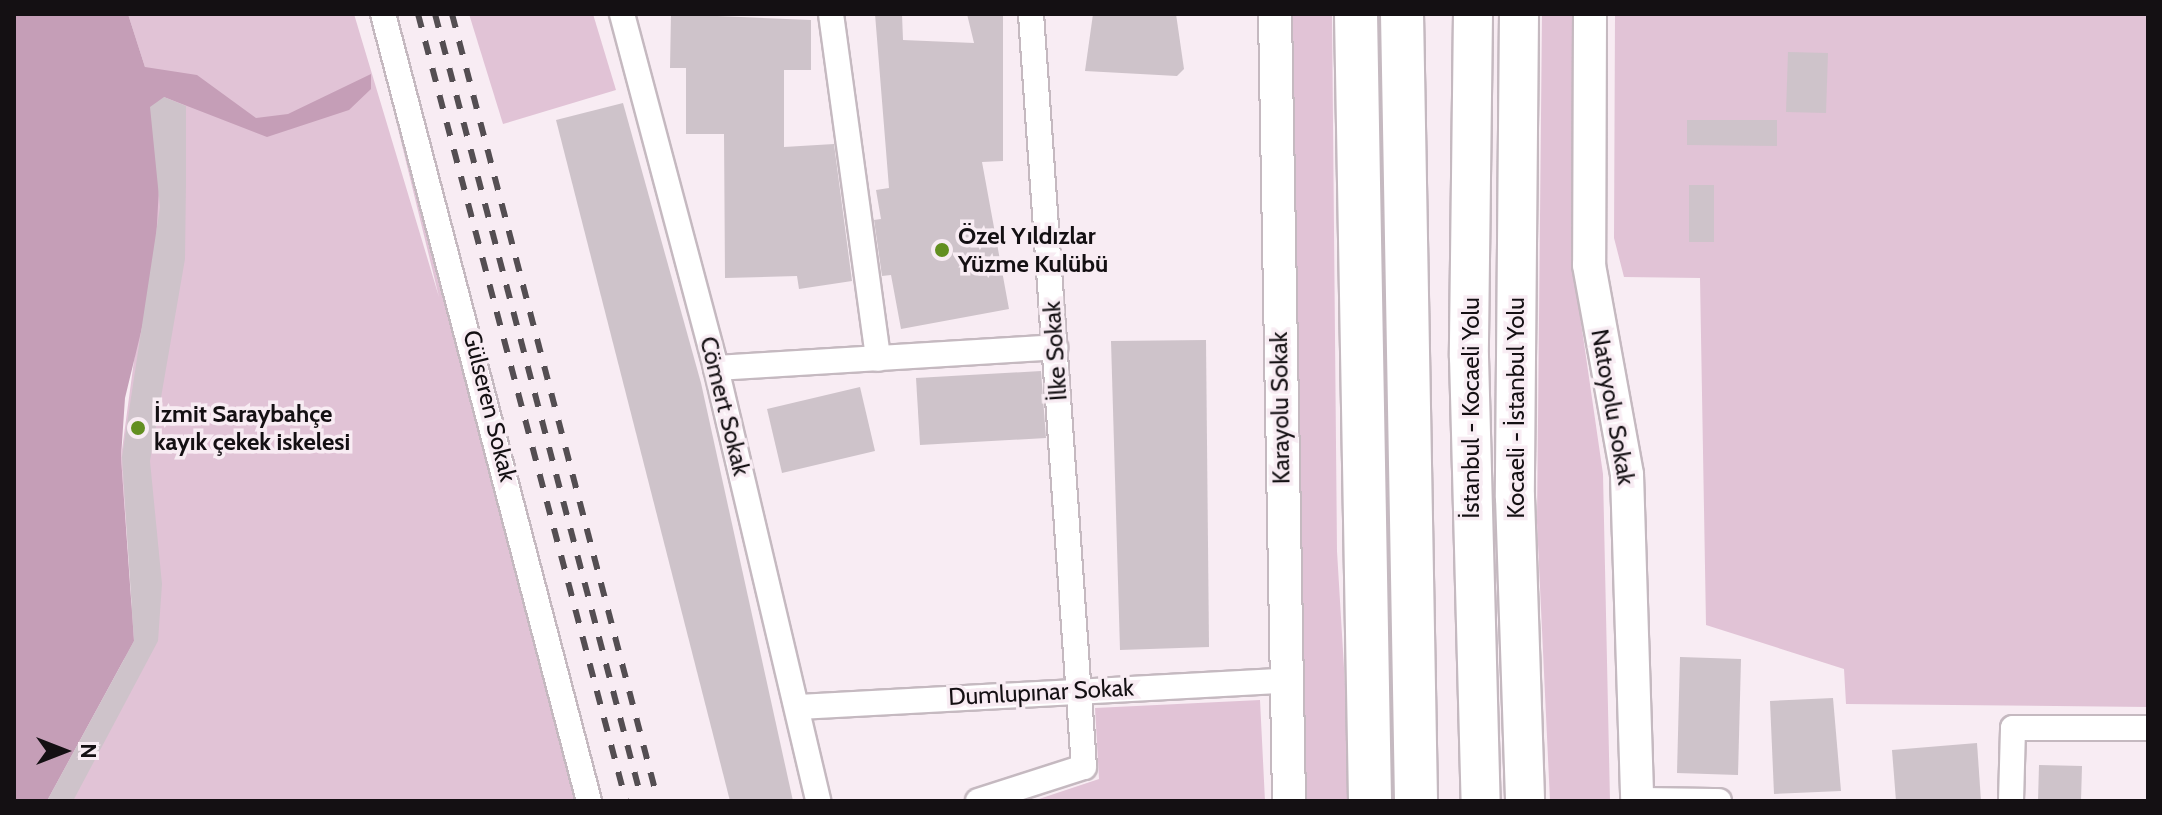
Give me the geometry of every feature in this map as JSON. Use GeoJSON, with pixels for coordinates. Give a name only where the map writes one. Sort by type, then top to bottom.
{"type":"FeatureCollection","features":[{"type":"Feature","properties":{"kind":"highway"},"geometry":{"type":"LineString","coordinates":[[1356,14],[1370,801]]}},
{"type":"Feature","properties":{"kind":"highway"},"geometry":{"type":"LineString","coordinates":[[1402,14],[1416,801]]}},
{"type":"Feature","properties":{"kind":"highway","name":"İstanbul - Kocaeli Yolu"},"geometry":{"type":"LineString","coordinates":[[1473,14],[1469,357],[1481,801]]}},
{"type":"Feature","properties":{"kind":"highway","name":"Kocaeli - İstanbul Yolu"},"geometry":{"type":"LineString","coordinates":[[1519,14],[1515,497],[1525,801]]}},
{"type":"Feature","properties":{"kind":"main road","name":"Karayolu Sokak"},"geometry":{"type":"LineString","coordinates":[[1275,14],[1284,681],[1289,801]]}},
{"type":"Feature","properties":{"kind":"main road","name":"Natoyolu Sokak"},"geometry":{"type":"LineString","coordinates":[[1590,14],[1589,265],[1627,475],[1637,800]]}},
{"type":"Feature","properties":{"kind":"street","name":"Gülseren Sokak"},"geometry":{"type":"LineString","coordinates":[[383,14],[589,801]]}},
{"type":"Feature","properties":{"kind":"street","name":"Cömert Sokak"},"geometry":{"type":"LineString","coordinates":[[622,14],[716,368],[818,801]]}},
{"type":"Feature","properties":{"kind":"street"},"geometry":{"type":"LineString","coordinates":[[831,14],[878,359]]}},
{"type":"Feature","properties":{"kind":"street","name":"İlke Sokak"},"geometry":{"type":"LineString","coordinates":[[978,801],[1084,767],[1031,14]]}},
{"type":"Feature","properties":{"kind":"street"},"geometry":{"type":"LineString","coordinates":[[716,368],[1055,347]]}},
{"type":"Feature","properties":{"kind":"street","name":"Dumlupınar Sokak"},"geometry":{"type":"LineString","coordinates":[[797,707],[1080,688],[1284,681]]}},
{"type":"Feature","properties":{"kind":"street"},"geometry":{"type":"LineString","coordinates":[[2011,801],[2013,728],[2148,728]]}},
{"type":"Feature","properties":{"kind":"street"},"geometry":{"type":"LineString","coordinates":[[1637,800],[1719,801]]}},
{"type":"Feature","properties":{"kind":"shaded area"},"geometry":{"type":"Polygon","coordinates":[[[14,14],[128,14],[145,67],[197,75],[256,118],[288,114],[371,74],[371,89],[349,110],[267,137],[164,97],[154,278],[125,398],[121,457],[134,641],[47,801],[14,801],[14,14]]]}},
{"type":"Feature","properties":{"kind":"shaded area"},"geometry":{"type":"Polygon","coordinates":[[[128,14],[354,14],[439,297],[370,14],[424,188],[576,801],[47,801],[124,660],[132,601],[121,457],[135,353],[145,67],[128,14]]]}},
{"type":"Feature","properties":{"kind":"shaded area"},"geometry":{"type":"Polygon","coordinates":[[[469,14],[593,14],[616,90],[503,124],[469,14]]]}},
{"type":"Feature","properties":{"kind":"shaded area"},"geometry":{"type":"Polygon","coordinates":[[[1291,14],[1332,14],[1337,551],[1352,801],[1305,801],[1291,14]]]}},
{"type":"Feature","properties":{"kind":"shaded area"},"geometry":{"type":"Polygon","coordinates":[[[1542,14],[1575,14],[1573,267],[1603,474],[1610,801],[1550,801],[1537,523],[1542,14]]]}},
{"type":"Feature","properties":{"kind":"shaded area"},"geometry":{"type":"Polygon","coordinates":[[[1615,14],[2148,14],[2148,707],[1846,704],[1844,669],[1706,625],[1700,278],[1624,277],[1614,238],[1615,14]]]}},
{"type":"Feature","properties":{"kind":"shaded area"},"geometry":{"type":"Polygon","coordinates":[[[1260,700],[1265,801],[1033,801],[1099,779],[1095,708],[1260,700]]]}},
{"type":"Feature","properties":{"kind":"building"},"geometry":{"type":"Polygon","coordinates":[[[671,14],[811,20],[811,70],[784,70],[784,147],[834,144],[852,281],[799,289],[797,276],[725,278],[724,134],[686,134],[686,68],[670,68],[671,14]]]}},
{"type":"Feature","properties":{"kind":"building"},"geometry":{"type":"Polygon","coordinates":[[[875,14],[902,14],[903,40],[974,43],[967,14],[1003,14],[1003,161],[982,162],[1009,309],[901,329],[891,275],[882,276],[874,220],[881,219],[876,190],[889,188],[875,14]]]}},
{"type":"Feature","properties":{"kind":"building"},"geometry":{"type":"Polygon","coordinates":[[[1093,14],[1176,14],[1184,69],[1177,76],[1085,71],[1093,14]]]}},
{"type":"Feature","properties":{"kind":"building"},"geometry":{"type":"Polygon","coordinates":[[[1788,52],[1828,53],[1826,113],[1786,112],[1788,52]]]}},
{"type":"Feature","properties":{"kind":"building","name":"İzmit Saraybahçe kayık çekek iskelesi"},"geometry":{"type":"Polygon","coordinates":[[[164,97],[186,106],[186,183],[185,259],[150,461],[162,584],[158,641],[73,801],[47,801],[134,641],[122,457],[160,207],[150,107],[164,97]]]}},
{"type":"Feature","properties":{"kind":"building"},"geometry":{"type":"Polygon","coordinates":[[[623,103],[701,383],[793,801],[730,801],[556,120],[623,103]]]}},
{"type":"Feature","properties":{"kind":"building"},"geometry":{"type":"Polygon","coordinates":[[[1687,120],[1777,120],[1777,146],[1687,145],[1687,120]]]}},
{"type":"Feature","properties":{"kind":"building"},"geometry":{"type":"Polygon","coordinates":[[[1689,185],[1714,185],[1714,242],[1689,242],[1689,185]]]}},
{"type":"Feature","properties":{"kind":"building"},"geometry":{"type":"Polygon","coordinates":[[[1206,340],[1209,647],[1120,650],[1111,341],[1206,340]]]}},
{"type":"Feature","properties":{"kind":"building"},"geometry":{"type":"Polygon","coordinates":[[[1041,371],[1046,438],[920,445],[916,378],[1041,371]]]}},
{"type":"Feature","properties":{"kind":"building"},"geometry":{"type":"Polygon","coordinates":[[[860,387],[875,451],[782,473],[767,409],[860,387]]]}},
{"type":"Feature","properties":{"kind":"building"},"geometry":{"type":"Polygon","coordinates":[[[1680,657],[1741,659],[1738,775],[1677,773],[1680,657]]]}},
{"type":"Feature","properties":{"kind":"building"},"geometry":{"type":"Polygon","coordinates":[[[1833,698],[1841,791],[1774,794],[1770,701],[1833,698]]]}},
{"type":"Feature","properties":{"kind":"building"},"geometry":{"type":"Polygon","coordinates":[[[1977,743],[1981,801],[1896,801],[1892,750],[1977,743]]]}},
{"type":"Feature","properties":{"kind":"building"},"geometry":{"type":"Polygon","coordinates":[[[2039,765],[2082,766],[2081,801],[2038,801],[2039,765]]]}},
{"type":"Feature","properties":{"kind":"railway"},"geometry":{"type":"LineString","coordinates":[[418,14],[626,801]]}},
{"type":"Feature","properties":{"kind":"railway"},"geometry":{"type":"LineString","coordinates":[[435,14],[642,801]]}},
{"type":"Feature","properties":{"kind":"railway"},"geometry":{"type":"LineString","coordinates":[[452,14],[658,801]]}},
{"type":"Feature","properties":{"kind":"place","name":"Özel Yıldızlar Yüzme Kulübü"},"geometry":{"type":"Point","coordinates":[942,250]}},
{"type":"Feature","properties":{"kind":"place","name":"İzmit Saraybahçe kayık çekek iskelesi"},"geometry":{"type":"Point","coordinates":[138,428]}}]}
